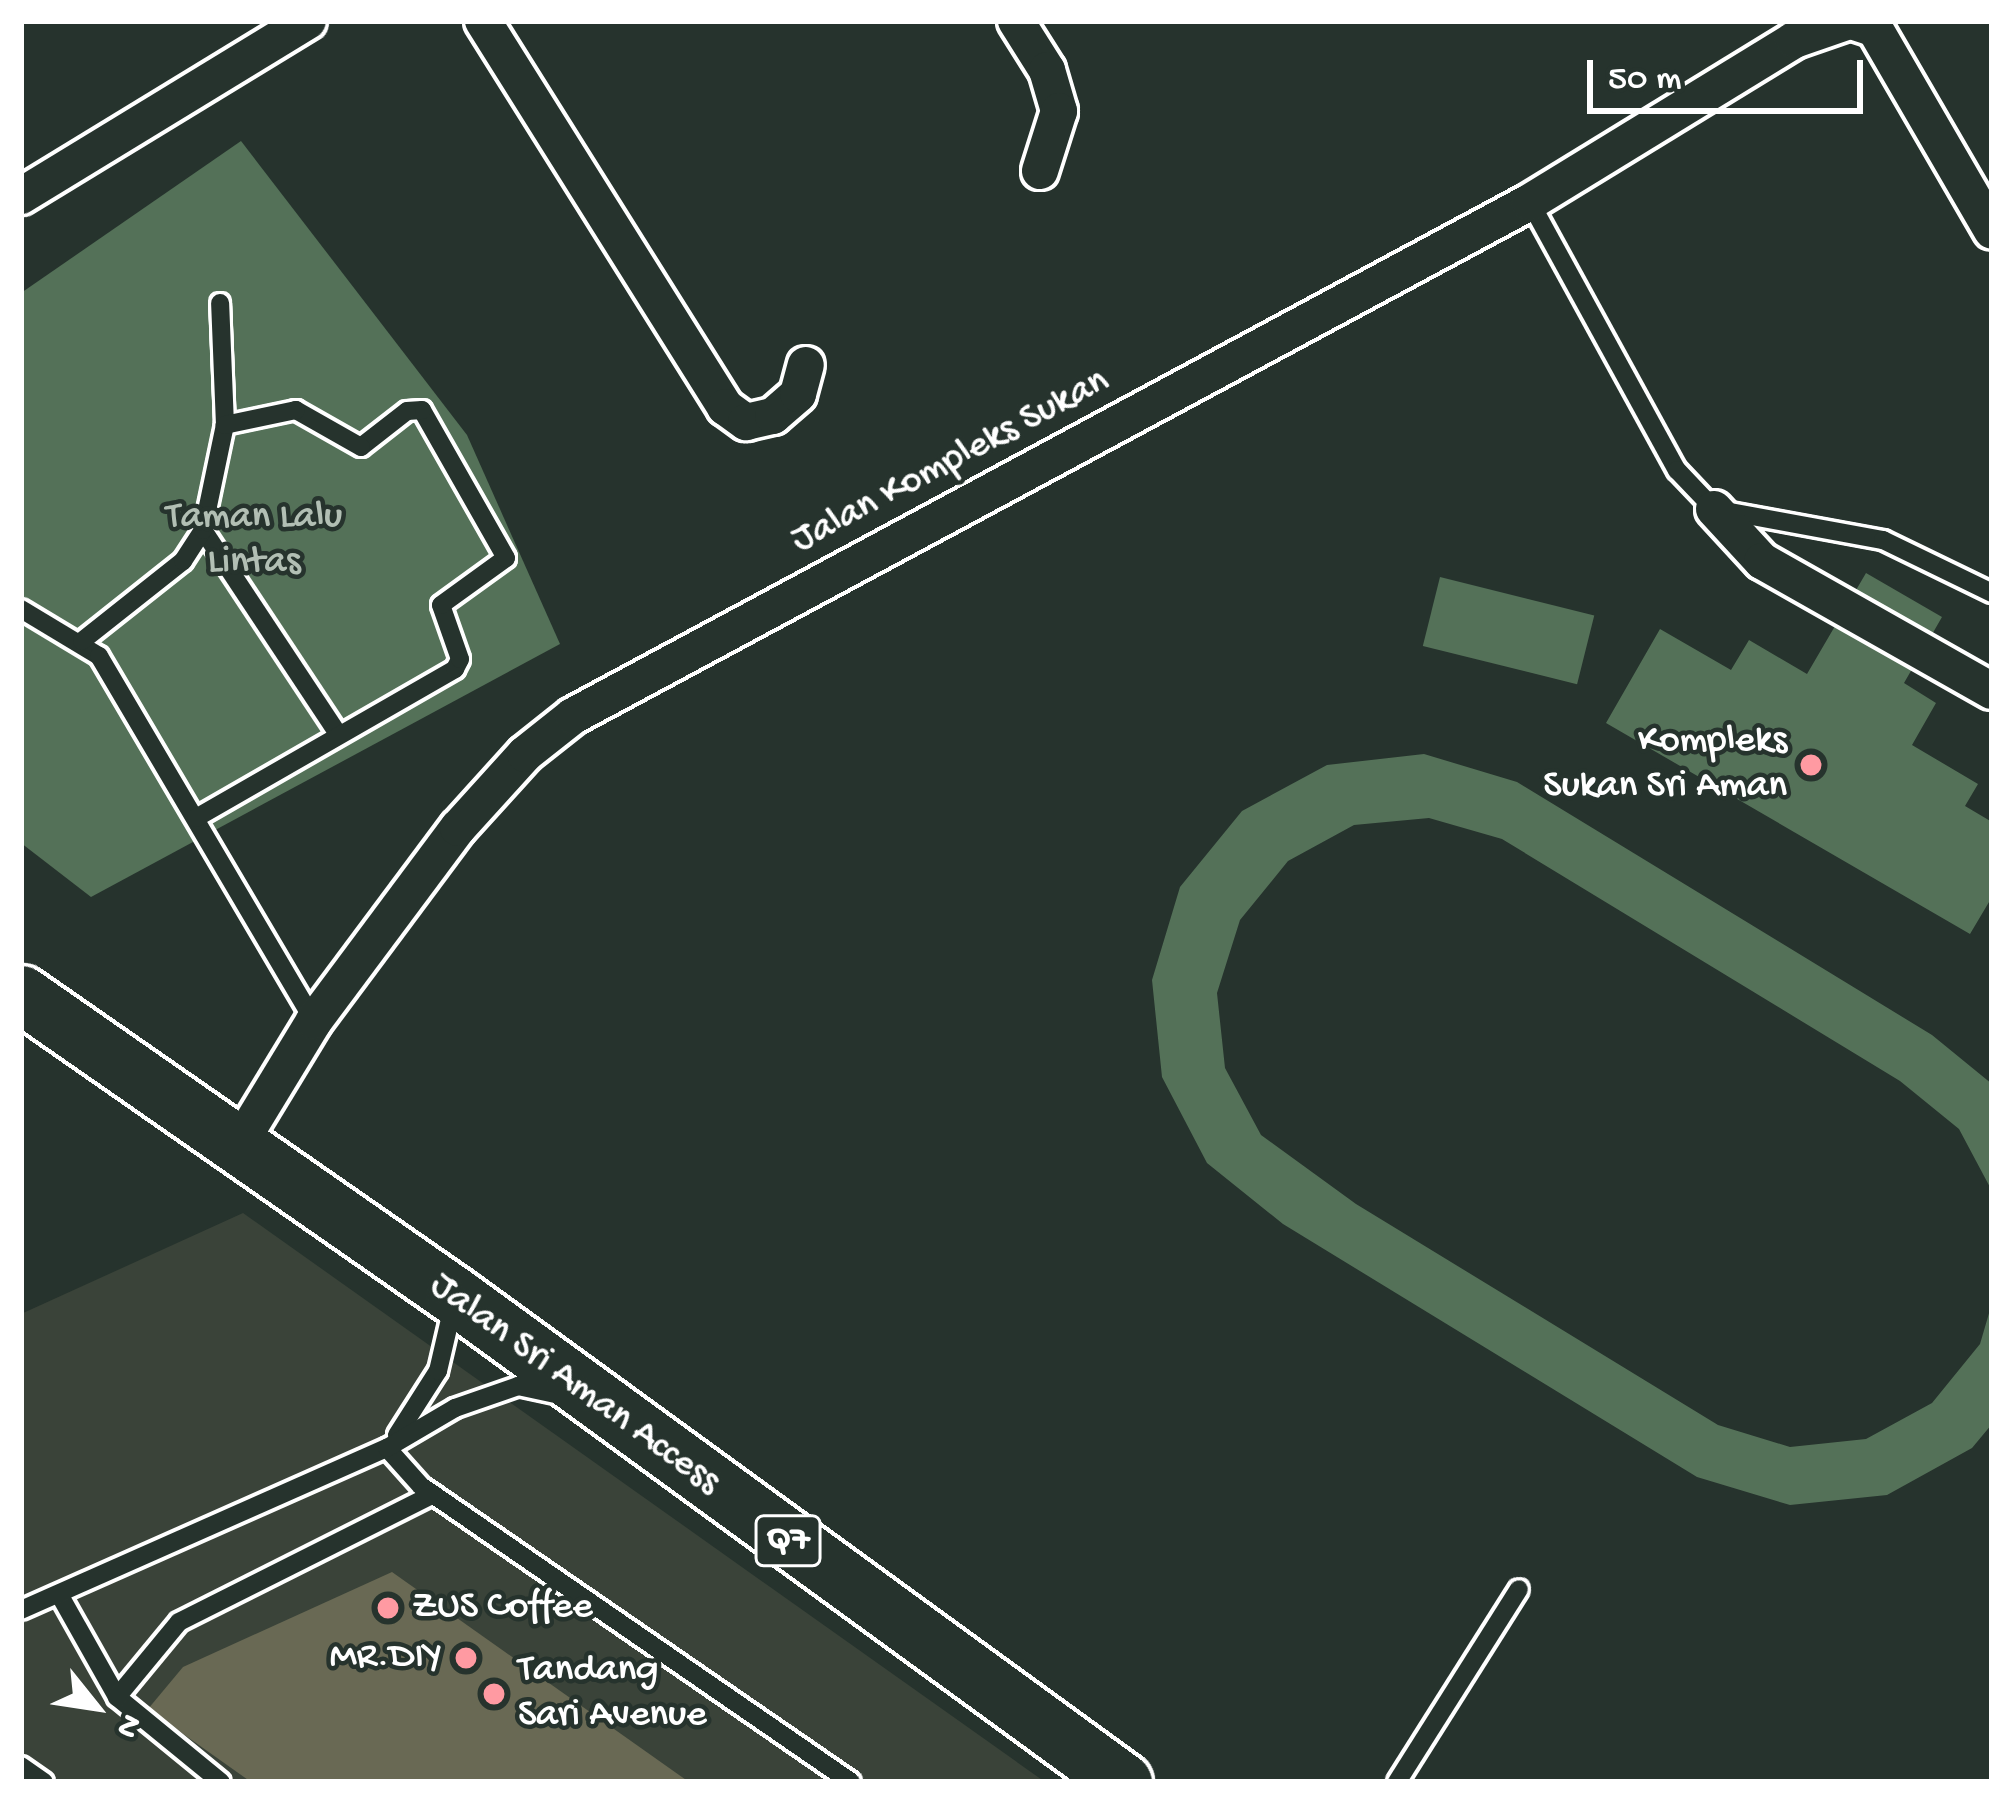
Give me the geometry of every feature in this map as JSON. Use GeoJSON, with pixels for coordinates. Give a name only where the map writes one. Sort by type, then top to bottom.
{"type":"FeatureCollection","features":[{"type":"Feature","properties":{"kind":"main road","name":"Jalan Sri Aman Access"},"geometry":{"type":"LineString","coordinates":[[21,994],[455,1296],[597,1404],[1123,1782]]}},
{"type":"Feature","properties":{"kind":"street"},"geometry":{"type":"LineString","coordinates":[[21,196],[308,21]]}},
{"type":"Feature","properties":{"kind":"street"},"geometry":{"type":"LineString","coordinates":[[483,21],[725,407],[746,422],[773,416],[798,394],[806,365]]}},
{"type":"Feature","properties":{"kind":"street"},"geometry":{"type":"LineString","coordinates":[[1016,21],[1047,70],[1059,111],[1040,171]]}},
{"type":"Feature","properties":{"kind":"street","name":"Jalan Kompleks Sukan"},"geometry":{"type":"LineString","coordinates":[[238,1146],[314,1021],[458,827],[525,754],[573,716],[1530,202],[1794,40],[1850,21],[1875,29],[1992,231]]}},
{"type":"Feature","properties":{"kind":"street"},"geometry":{"type":"LineString","coordinates":[[1714,509],[1762,561],[1992,691]]}},
{"type":"Feature","properties":{"kind":"lane"},"geometry":{"type":"LineString","coordinates":[[1530,202],[1677,470],[1714,509],[1883,540],[1992,593]]}},
{"type":"Feature","properties":{"kind":"lane"},"geometry":{"type":"LineString","coordinates":[[82,640],[183,560],[202,530],[225,424],[220,303]]}},
{"type":"Feature","properties":{"kind":"lane"},"geometry":{"type":"LineString","coordinates":[[196,818],[459,664],[441,605],[497,571],[506,552],[422,410],[407,410],[361,447],[296,410],[225,424]]}},
{"type":"Feature","properties":{"kind":"lane"},"geometry":{"type":"LineString","coordinates":[[202,530],[338,734]]}},
{"type":"Feature","properties":{"kind":"lane"},"geometry":{"type":"LineString","coordinates":[[21,609],[82,640],[100,656],[314,1021]]}},
{"type":"Feature","properties":{"kind":"lane"},"geometry":{"type":"LineString","coordinates":[[387,1448],[438,1371],[455,1296]]}},
{"type":"Feature","properties":{"kind":"lane"},"geometry":{"type":"LineString","coordinates":[[21,1610],[387,1448],[455,1408],[518,1386],[597,1404]]}},
{"type":"Feature","properties":{"kind":"lane"},"geometry":{"type":"LineString","coordinates":[[387,1448],[433,1494],[851,1782]]}},
{"type":"Feature","properties":{"kind":"lane"},"geometry":{"type":"LineString","coordinates":[[117,1697],[179,1622],[433,1494]]}},
{"type":"Feature","properties":{"kind":"lane"},"geometry":{"type":"LineString","coordinates":[[1397,1782],[1519,1589]]}},
{"type":"Feature","properties":{"kind":"lane"},"geometry":{"type":"LineString","coordinates":[[59,1594],[117,1697],[221,1782]]}},
{"type":"Feature","properties":{"kind":"lane"},"geometry":{"type":"LineString","coordinates":[[21,1766],[44,1782]]}},
{"type":"Feature","properties":{"kind":"shaded area"},"geometry":{"type":"Polygon","coordinates":[[[243,1213],[1045,1782],[21,1782],[21,1314],[243,1213]]]}},
{"type":"Feature","properties":{"kind":"green space","name":"Taman Lalu Lintas"},"geometry":{"type":"Polygon","coordinates":[[[241,141],[467,435],[560,644],[91,897],[21,843],[21,293],[241,141]]]}},
{"type":"Feature","properties":{"kind":"green space","name":"Kompleks Sukan Sri Aman"},"geometry":{"type":"Polygon","coordinates":[[[1866,573],[1942,617],[1904,683],[1936,703],[1912,745],[1978,784],[1965,806],[1992,822],[1992,897],[1970,934],[1606,723],[1660,629],[1731,670],[1749,640],[1807,674],[1866,573]]]}},
{"type":"Feature","properties":{"kind":"green space"},"geometry":{"type":"Polygon","coordinates":[[[1440,577],[1594,615],[1577,684],[1423,646],[1440,577]]]}},
{"type":"Feature","properties":{"kind":"green space"},"geometry":{"type":"Polygon","coordinates":[[[1424,754],[1517,782],[1932,1035],[1992,1084],[1992,1191],[1959,1129],[1900,1081],[1502,839],[1429,818],[1354,825],[1288,861],[1240,920],[1217,993],[1225,1068],[1261,1135],[1356,1204],[1718,1425],[1790,1447],[1866,1439],[1932,1403],[1980,1344],[1992,1303],[1992,1424],[1972,1448],[1887,1495],[1790,1505],[1697,1477],[1283,1224],[1207,1163],[1162,1077],[1152,980],[1180,887],[1242,811],[1327,765],[1424,754]]]}},
{"type":"Feature","properties":{"kind":"building"},"geometry":{"type":"Polygon","coordinates":[[[392,1572],[689,1782],[251,1782],[148,1709],[183,1667],[392,1572]]]}},
{"type":"Feature","properties":{"kind":"place","name":"Kompleks Sukan Sri Aman"},"geometry":{"type":"Point","coordinates":[1811,765]}},
{"type":"Feature","properties":{"kind":"place","name":"ZUS Coffee"},"geometry":{"type":"Point","coordinates":[388,1608]}},
{"type":"Feature","properties":{"kind":"place","name":"MR.DIY"},"geometry":{"type":"Point","coordinates":[466,1658]}},
{"type":"Feature","properties":{"kind":"place","name":"Tandang Sari Avenue"},"geometry":{"type":"Point","coordinates":[494,1694]}}]}
